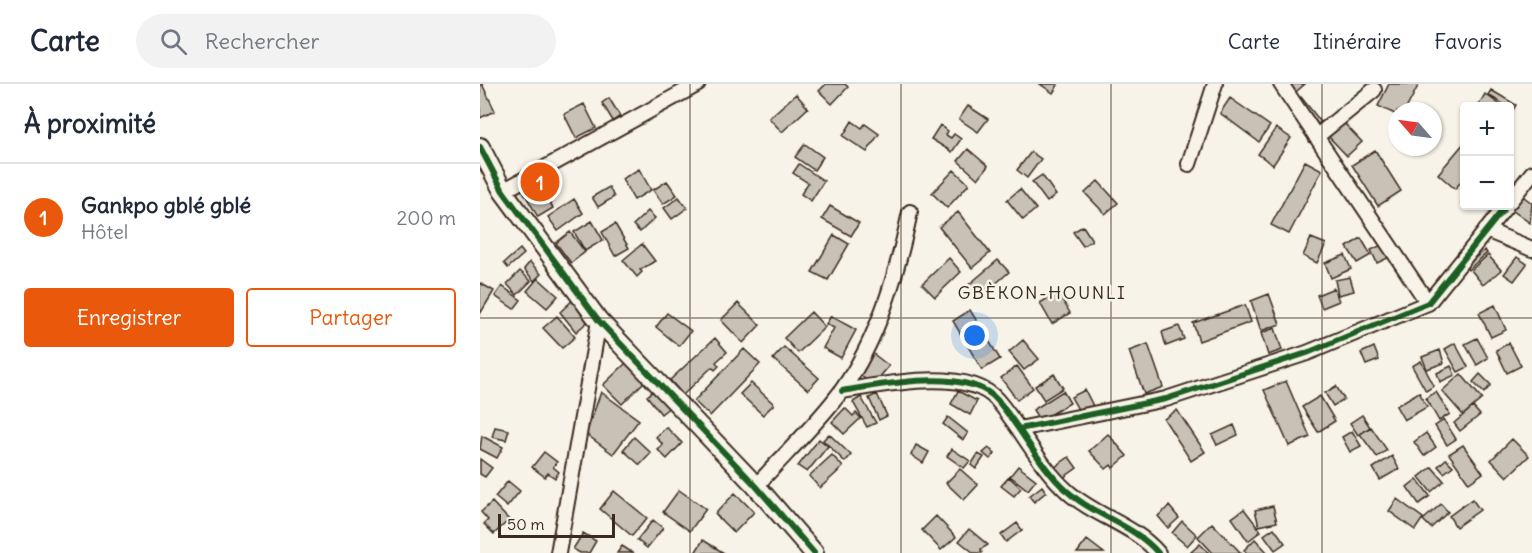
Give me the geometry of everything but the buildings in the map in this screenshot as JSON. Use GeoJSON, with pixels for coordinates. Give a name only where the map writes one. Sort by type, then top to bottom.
{"type":"FeatureCollection","features":[{"type":"Feature","properties":{"kind":"street"},"geometry":{"type":"LineString","coordinates":[[503,191],[698,84]]}},
{"type":"Feature","properties":{"kind":"street"},"geometry":{"type":"LineString","coordinates":[[1189,164],[1215,84]]}},
{"type":"Feature","properties":{"kind":"street"},"geometry":{"type":"LineString","coordinates":[[1281,84],[1428,303]]}},
{"type":"Feature","properties":{"kind":"street"},"geometry":{"type":"LineString","coordinates":[[1316,137],[1374,90]]}},
{"type":"Feature","properties":{"kind":"street"},"geometry":{"type":"LineString","coordinates":[[480,147],[484,168],[599,321],[756,486],[814,553]]}},
{"type":"Feature","properties":{"kind":"street"},"geometry":{"type":"LineString","coordinates":[[1514,195],[1532,173]]}},
{"type":"Feature","properties":{"kind":"street"},"geometry":{"type":"LineString","coordinates":[[1019,429],[1166,399],[1307,353],[1428,303],[1503,210]]}},
{"type":"Feature","properties":{"kind":"street"},"geometry":{"type":"LineString","coordinates":[[756,486],[842,391],[875,330],[897,266],[910,212]]}},
{"type":"Feature","properties":{"kind":"street"},"geometry":{"type":"LineString","coordinates":[[1486,230],[1532,249]]}},
{"type":"Feature","properties":{"kind":"street"},"geometry":{"type":"LineString","coordinates":[[558,553],[599,321]]}},
{"type":"Feature","properties":{"kind":"street"},"geometry":{"type":"LineString","coordinates":[[842,391],[927,382],[975,385],[996,398],[1056,481],[1070,494],[1124,525],[1150,544],[1158,553]]}},
{"type":"Feature","properties":{"kind":"cycle path"},"geometry":{"type":"LineString","coordinates":[[480,147],[503,191],[599,321],[756,486],[814,553]]}},
{"type":"Feature","properties":{"kind":"cycle path"},"geometry":{"type":"LineString","coordinates":[[1019,429],[1166,399],[1307,353],[1428,303],[1503,210]]}},
{"type":"Feature","properties":{"kind":"cycle path"},"geometry":{"type":"LineString","coordinates":[[842,391],[923,380],[966,383],[984,390],[997,400],[1039,459],[1067,491],[1089,507],[1137,535],[1158,553]]}},
{"type":"Feature","properties":{"kind":"place","name":"Gankpo gblé gblé"},"geometry":{"type":"Point","coordinates":[540,182]}},
{"type":"Feature","properties":{"kind":"district","name":"GBÈKON-HOUNLI"},"geometry":{"type":"Point","coordinates":[1042,293]}}]}
